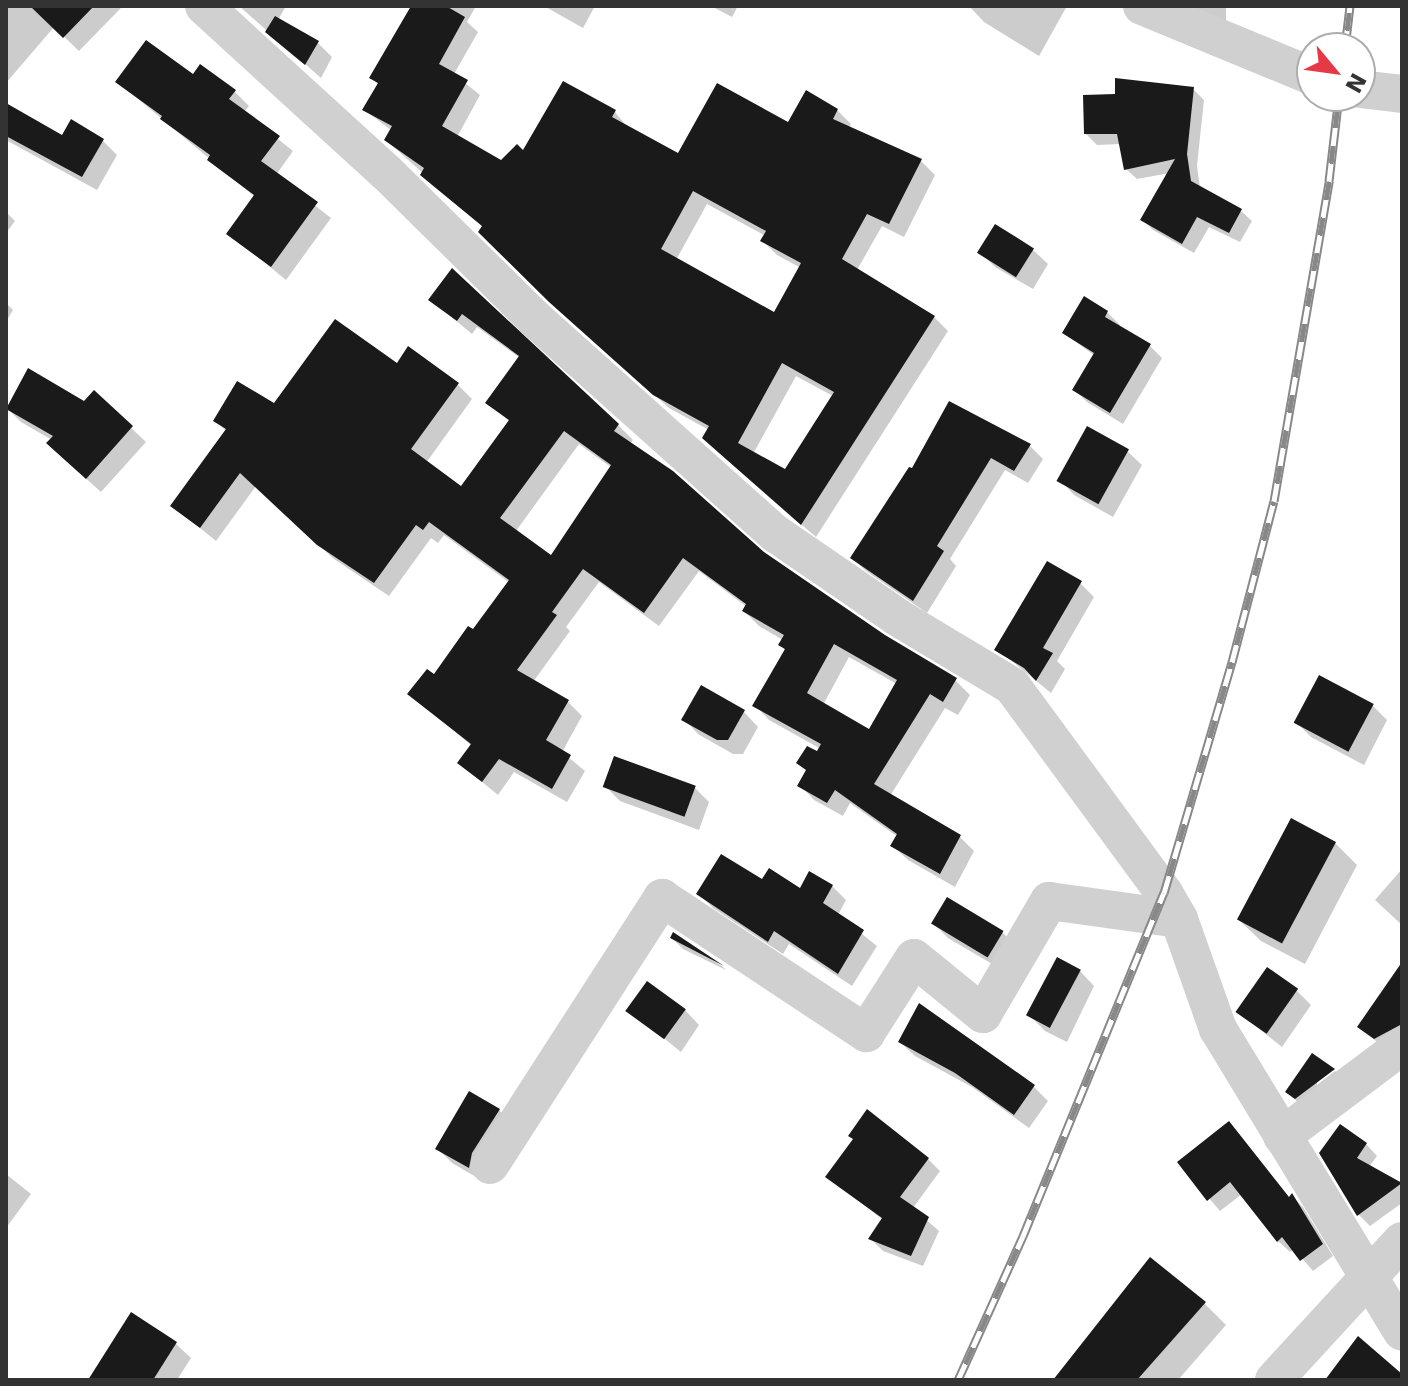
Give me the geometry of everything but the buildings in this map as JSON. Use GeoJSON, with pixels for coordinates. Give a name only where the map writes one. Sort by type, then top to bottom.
{"type":"FeatureCollection","features":[{"type":"Feature","properties":{"kind":"street"},"geometry":{"type":"LineString","coordinates":[[204,6],[386,172],[534,318],[776,534],[897,617],[1012,686],[1164,893],[1179,919],[1218,1029],[1367,1280],[1402,1332]]}},
{"type":"Feature","properties":{"kind":"street"},"geometry":{"type":"LineString","coordinates":[[1142,6],[1296,69]]}},
{"type":"Feature","properties":{"kind":"street"},"geometry":{"type":"LineString","coordinates":[[1376,91],[1402,94]]}},
{"type":"Feature","properties":{"kind":"street"},"geometry":{"type":"LineString","coordinates":[[490,1165],[662,898],[866,1033],[914,958],[983,1014],[1049,901],[1179,919]]}},
{"type":"Feature","properties":{"kind":"street"},"geometry":{"type":"LineString","coordinates":[[1282,1136],[1402,1046]]}},
{"type":"Feature","properties":{"kind":"street"},"geometry":{"type":"LineString","coordinates":[[1274,1380],[1402,1241]]}},
{"type":"Feature","properties":{"kind":"railway"},"geometry":{"type":"LineString","coordinates":[[1347,32],[1350,6]]}},
{"type":"Feature","properties":{"kind":"railway"},"geometry":{"type":"LineString","coordinates":[[958,1380],[1023,1236],[1164,893],[1232,662],[1274,501],[1329,181],[1337,112]]}}]}
